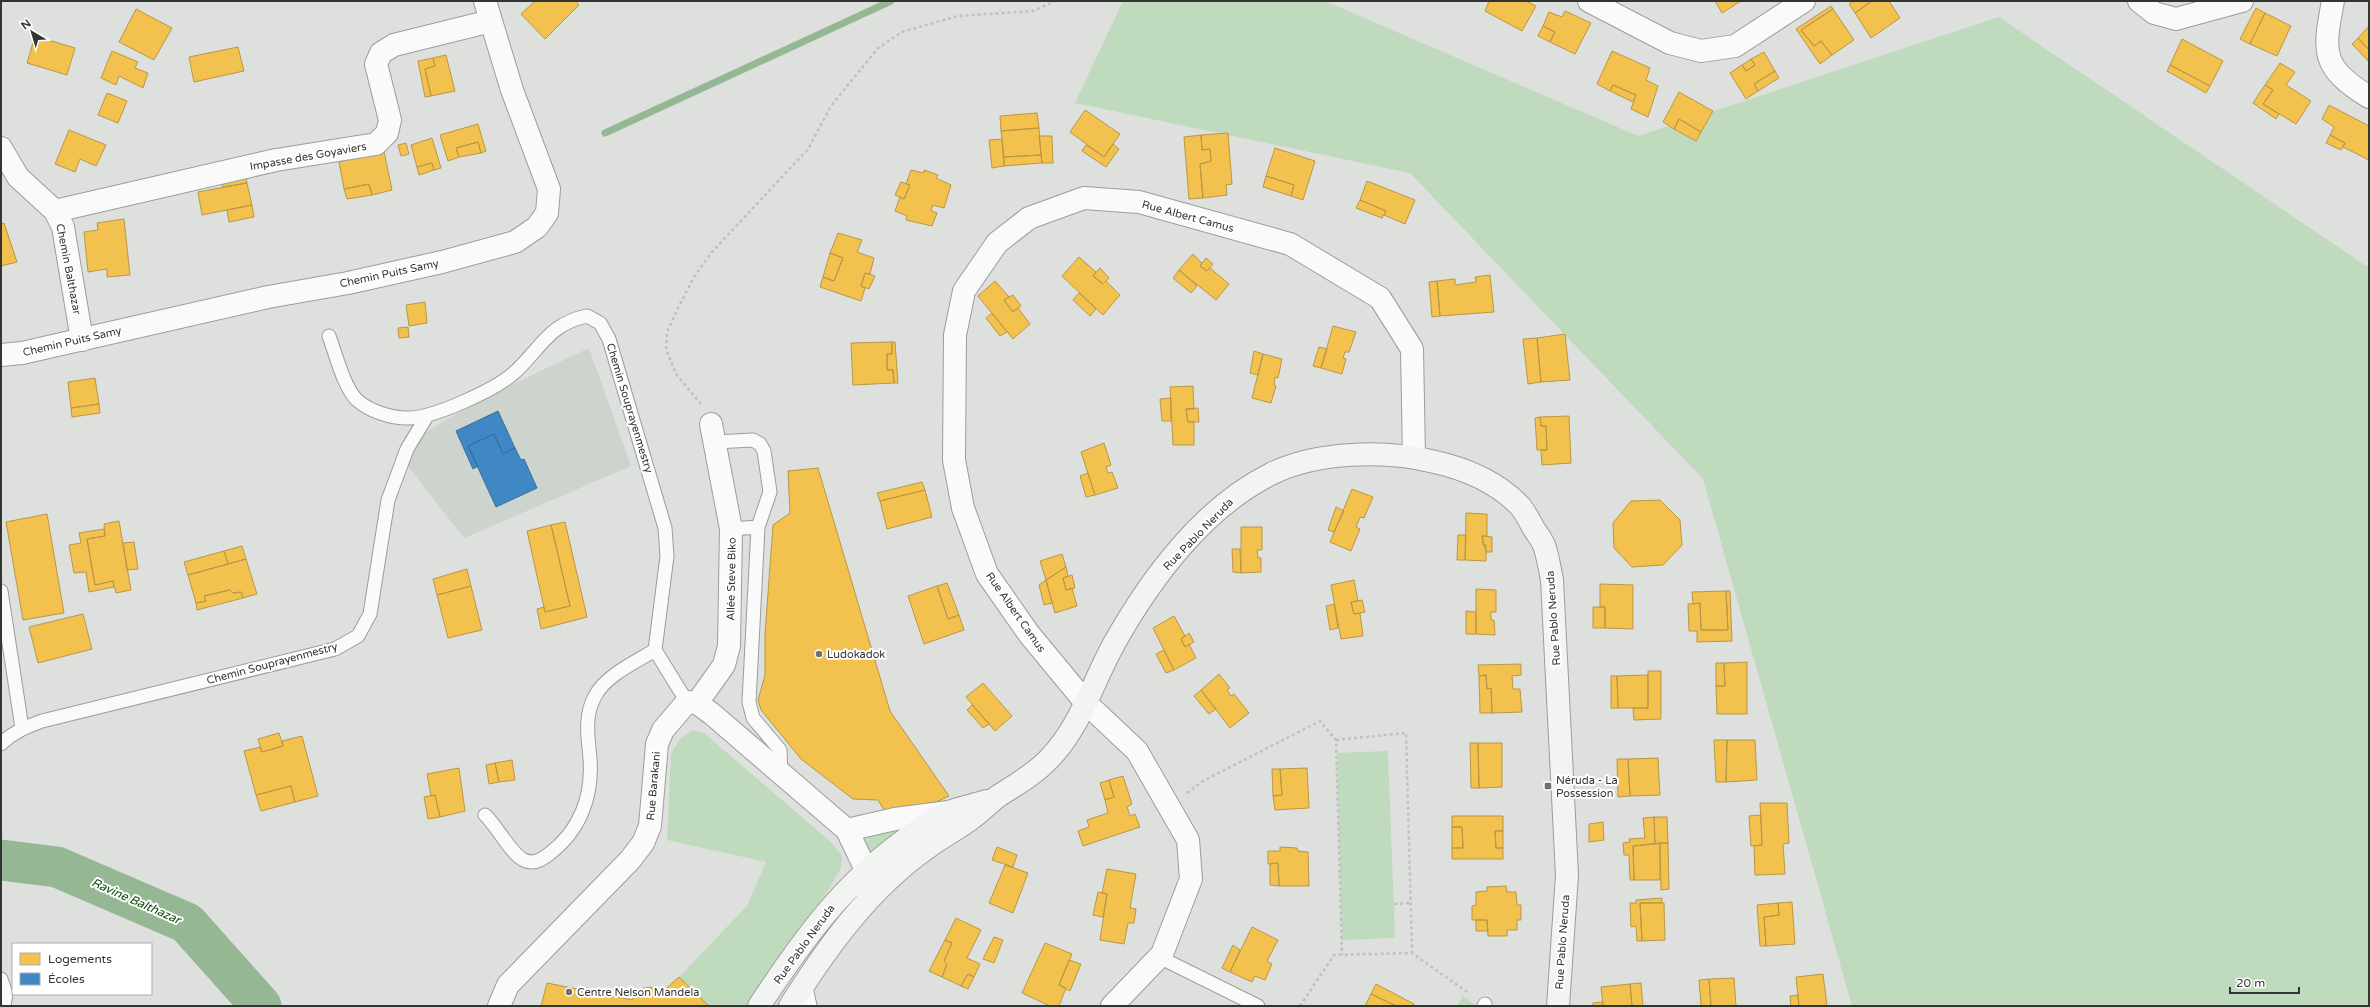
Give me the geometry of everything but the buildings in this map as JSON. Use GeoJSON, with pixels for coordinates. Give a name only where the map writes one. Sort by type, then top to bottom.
{"type":"FeatureCollection","features":[{"type":"Feature","properties":{"kind":"main road","name":"Rue Pablo Neruda"},"geometry":{"type":"LineString","coordinates":[[790,1006],[839,934],[866,902],[895,874],[927,848],[1029,777],[1049,759],[1067,737],[1086,703],[1113,645],[1139,599],[1167,563],[1241,491],[1273,473],[1305,462],[1351,455],[1386,454],[1414,457],[1457,467],[1503,492],[1521,508],[1544,546],[1552,580],[1567,875],[1558,1006]]}},
{"type":"Feature","properties":{"kind":"main road","name":"Rue Pablo Neruda"},"geometry":{"type":"LineString","coordinates":[[759,1006],[807,936],[834,902],[866,870],[893,849],[949,812],[994,800]]}},
{"type":"Feature","properties":{"kind":"street","name":"Chemin Puits Samy"},"geometry":{"type":"LineString","coordinates":[[1,355],[22,353],[260,298],[442,262],[515,242],[537,227],[547,212],[549,189],[512,90],[485,1]]}},
{"type":"Feature","properties":{"kind":"street"},"geometry":{"type":"LineString","coordinates":[[1589,1],[1670,43],[1701,51],[1735,46],[1799,2]]}},
{"type":"Feature","properties":{"kind":"street"},"geometry":{"type":"LineString","coordinates":[[2139,1],[2154,14],[2176,19],[2242,1]]}},
{"type":"Feature","properties":{"kind":"street"},"geometry":{"type":"LineString","coordinates":[[2333,1],[2327,36],[2328,56],[2336,71],[2349,85],[2369,97]]}},
{"type":"Feature","properties":{"kind":"street","name":"Impasse des Goyaviers"},"geometry":{"type":"LineString","coordinates":[[55,211],[276,160],[376,144],[387,133],[390,120],[376,64],[381,53],[394,46],[491,22]]}},
{"type":"Feature","properties":{"kind":"street","name":"Chemin Balthazar"},"geometry":{"type":"LineString","coordinates":[[1,148],[18,177],[55,211],[63,227],[82,340]]}},
{"type":"Feature","properties":{"kind":"street","name":"Rue Albert Camus"},"geometry":{"type":"LineString","coordinates":[[1112,1006],[1162,954],[1191,879],[1188,840],[1136,751],[1086,703],[1029,634],[987,574],[963,508],[954,460],[955,335],[964,291],[997,243],[1029,218],[1084,198],[1139,202],[1290,244],[1380,298],[1412,349],[1414,457]]}},
{"type":"Feature","properties":{"kind":"street","name":"Allée Steve Biko"},"geometry":{"type":"LineString","coordinates":[[692,702],[724,665],[729,646],[731,529],[713,433]]}},
{"type":"Feature","properties":{"kind":"street"},"geometry":{"type":"LineString","coordinates":[[692,702],[781,773],[847,830],[866,870],[866,902]]}},
{"type":"Feature","properties":{"kind":"street","name":"Rue Barakani"},"geometry":{"type":"LineString","coordinates":[[499,1006],[508,985],[630,860],[643,843],[650,826],[657,744],[673,716],[692,702]]}},
{"type":"Feature","properties":{"kind":"street"},"geometry":{"type":"LineString","coordinates":[[847,830],[895,819],[949,812]]}},
{"type":"Feature","properties":{"kind":"lane","name":"Chemin Souprayenmestry"},"geometry":{"type":"LineString","coordinates":[[1,744],[9,736],[22,728],[42,721],[335,649],[358,636],[370,614],[388,500],[407,449],[427,416],[483,393],[502,382],[515,372],[551,332],[572,318],[587,316],[600,323],[609,339],[664,528],[668,556],[658,655]]}},
{"type":"Feature","properties":{"kind":"lane"},"geometry":{"type":"LineString","coordinates":[[329,336],[349,388],[356,400],[381,414],[407,418],[427,416]]}},
{"type":"Feature","properties":{"kind":"lane"},"geometry":{"type":"LineString","coordinates":[[713,433],[753,440],[760,444],[764,451],[770,492],[758,527],[749,702],[753,718],[780,750],[781,773]]}},
{"type":"Feature","properties":{"kind":"lane"},"geometry":{"type":"LineString","coordinates":[[731,529],[758,527]]}},
{"type":"Feature","properties":{"kind":"lane"},"geometry":{"type":"LineString","coordinates":[[1,591],[22,728]]}},
{"type":"Feature","properties":{"kind":"lane"},"geometry":{"type":"LineString","coordinates":[[485,815],[520,858],[530,863],[541,860],[558,847],[574,830],[584,809],[589,786],[590,760],[587,733],[589,709],[596,694],[607,682],[658,655],[673,680],[692,702]]}},
{"type":"Feature","properties":{"kind":"lane"},"geometry":{"type":"LineString","coordinates":[[1159,957],[1258,1006]]}},
{"type":"Feature","properties":{"kind":"lane"},"geometry":{"type":"LineString","coordinates":[[1,979],[6,994],[4,1006]]}},
{"type":"Feature","properties":{"kind":"lane"},"geometry":{"type":"LineString","coordinates":[[805,982],[810,1006]]}},
{"type":"Feature","properties":{"kind":"path"},"geometry":{"type":"LineString","coordinates":[[713,433],[707,412],[676,374],[666,349],[667,332],[694,278],[712,252],[798,162],[808,149],[842,90],[878,48],[902,32],[958,16],[1033,11],[1055,1]]}},
{"type":"Feature","properties":{"kind":"path"},"geometry":{"type":"LineString","coordinates":[[1169,806],[1203,781],[1320,721],[1336,740],[1342,955]]}},
{"type":"Feature","properties":{"kind":"path"},"geometry":{"type":"LineString","coordinates":[[1336,740],[1406,733],[1412,953]]}},
{"type":"Feature","properties":{"kind":"path"},"geometry":{"type":"LineString","coordinates":[[1394,904],[1411,903]]}},
{"type":"Feature","properties":{"kind":"path"},"geometry":{"type":"LineString","coordinates":[[1300,1006],[1334,955],[1412,953],[1484,1005]]}},
{"type":"Feature","properties":{"kind":"shaded area"},"geometry":{"type":"Polygon","coordinates":[[[589,348],[631,466],[464,538],[407,465],[424,433],[484,398],[589,348]]]}},
{"type":"Feature","properties":{"kind":"green space"},"geometry":{"type":"Polygon","coordinates":[[[1123,1],[1325,1],[1638,136],[1999,17],[2366,266],[2369,264],[2369,1006],[1852,1006],[1703,479],[1410,173],[1075,103],[1123,1]]]}},
{"type":"Feature","properties":{"kind":"green space"},"geometry":{"type":"Polygon","coordinates":[[[693,730],[704,733],[831,842],[842,856],[841,868],[827,892],[747,1006],[709,1006],[679,977],[747,906],[766,862],[667,840],[671,754],[680,739],[693,730]]]}},
{"type":"Feature","properties":{"kind":"green space"},"geometry":{"type":"Polygon","coordinates":[[[1388,751],[1395,938],[1342,940],[1337,753],[1388,751]]]}},
{"type":"Feature","properties":{"kind":"green space"},"geometry":{"type":"Polygon","coordinates":[[[901,824],[904,830],[871,854],[861,833],[901,824]]]}},
{"type":"Feature","properties":{"kind":"green space"},"geometry":{"type":"Polygon","coordinates":[[[1463,996],[1477,1006],[1457,1006],[1463,996]]]}},
{"type":"Feature","properties":{"kind":"waterway"},"geometry":{"type":"LineString","coordinates":[[605,133],[891,1]]}},
{"type":"Feature","properties":{"kind":"waterway","name":"Ravine Balthazar"},"geometry":{"type":"LineString","coordinates":[[1,860],[57,867],[187,923],[261,1006]]}},
{"type":"Feature","properties":{"kind":"place","name":"Ludokadok"},"geometry":{"type":"Point","coordinates":[819,654]}},
{"type":"Feature","properties":{"kind":"place","name":"Néruda - La Possession"},"geometry":{"type":"Point","coordinates":[1548,786]}},
{"type":"Feature","properties":{"kind":"place","name":"Centre Nelson Mandela"},"geometry":{"type":"Point","coordinates":[569,992]}}]}
